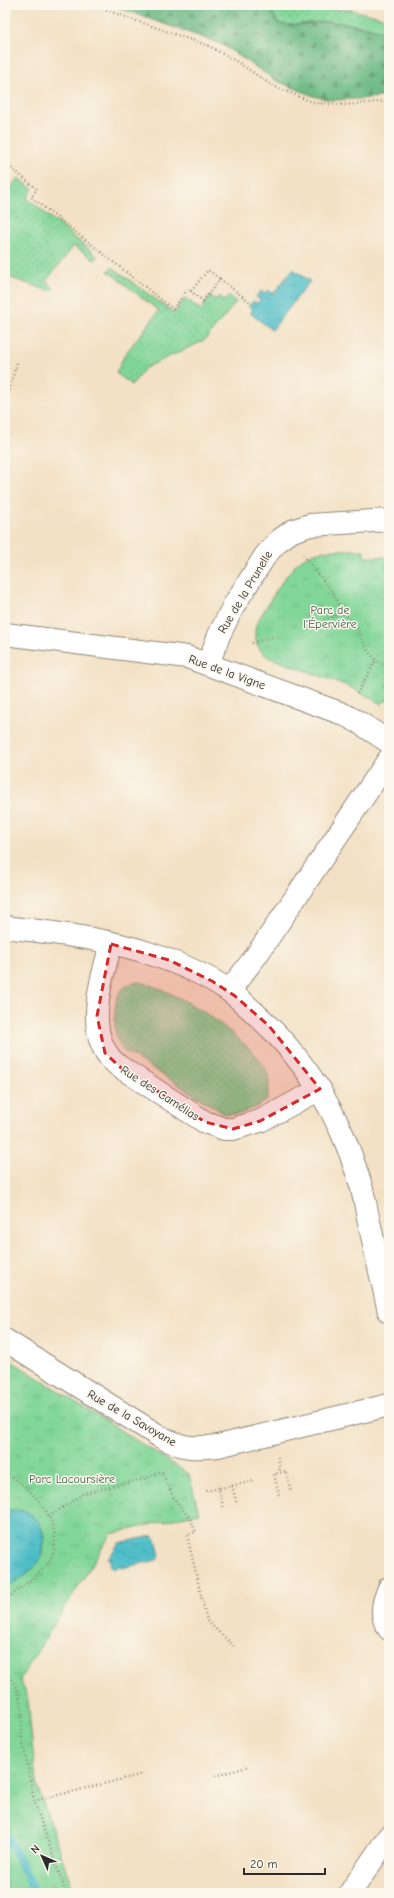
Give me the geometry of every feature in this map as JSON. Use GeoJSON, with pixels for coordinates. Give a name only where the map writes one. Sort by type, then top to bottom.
{"type":"FeatureCollection","features":[{"type":"Feature","properties":{"kind":"street","name":"Rue de la Prunelle"},"geometry":{"type":"LineString","coordinates":[[208,664],[219,635],[234,605],[265,556],[277,542],[292,531],[310,525],[389,520]]}},
{"type":"Feature","properties":{"kind":"street","name":"Rue de la Vigne"},"geometry":{"type":"LineString","coordinates":[[5,634],[188,657],[343,714],[389,742]]}},
{"type":"Feature","properties":{"kind":"street"},"geometry":{"type":"LineString","coordinates":[[229,991],[256,956],[389,759]]}},
{"type":"Feature","properties":{"kind":"street"},"geometry":{"type":"LineString","coordinates":[[5,927],[62,934],[149,953],[169,960],[190,969],[229,991],[283,1040],[306,1067],[320,1089],[342,1132],[358,1176],[389,1312]]}},
{"type":"Feature","properties":{"kind":"street","name":"Rue des Camélias"},"geometry":{"type":"LineString","coordinates":[[111,944],[98,1000],[98,1031],[105,1053],[120,1067],[205,1122],[224,1129],[233,1129],[260,1121],[320,1089]]}},
{"type":"Feature","properties":{"kind":"street","name":"Rue de la Savoyane"},"geometry":{"type":"LineString","coordinates":[[5,1340],[159,1436],[184,1447],[198,1449],[218,1446],[389,1405]]}},
{"type":"Feature","properties":{"kind":"street"},"geometry":{"type":"LineString","coordinates":[[389,1588],[383,1605],[382,1614],[384,1622],[389,1629]]}},
{"type":"Feature","properties":{"kind":"street"},"geometry":{"type":"LineString","coordinates":[[350,1893],[389,1836]]}},
{"type":"Feature","properties":{"kind":"path"},"geometry":{"type":"LineString","coordinates":[[5,6],[12,5]]}},
{"type":"Feature","properties":{"kind":"path"},"geometry":{"type":"LineString","coordinates":[[95,5],[114,14],[209,46],[234,60],[273,86],[314,103],[344,105],[389,101]]}},
{"type":"Feature","properties":{"kind":"path"},"geometry":{"type":"LineString","coordinates":[[5,163],[37,189],[31,197],[173,309],[188,289],[203,301],[220,279]]}},
{"type":"Feature","properties":{"kind":"path"},"geometry":{"type":"LineString","coordinates":[[191,291],[208,270],[251,303]]}},
{"type":"Feature","properties":{"kind":"path"},"geometry":{"type":"LineString","coordinates":[[5,402],[18,360]]}},
{"type":"Feature","properties":{"kind":"path"},"geometry":{"type":"LineString","coordinates":[[303,555],[334,594],[342,613],[354,622],[368,651],[376,660],[389,668]]}},
{"type":"Feature","properties":{"kind":"path"},"geometry":{"type":"LineString","coordinates":[[324,620],[342,613]]}},
{"type":"Feature","properties":{"kind":"path"},"geometry":{"type":"LineString","coordinates":[[252,643],[272,637]]}},
{"type":"Feature","properties":{"kind":"path"},"geometry":{"type":"LineString","coordinates":[[357,694],[376,660]]}},
{"type":"Feature","properties":{"kind":"path"},"geometry":{"type":"LineString","coordinates":[[277,1453],[280,1473]]}},
{"type":"Feature","properties":{"kind":"path"},"geometry":{"type":"LineString","coordinates":[[49,1517],[84,1493],[147,1478],[162,1471],[174,1499],[189,1517],[196,1532],[187,1535],[207,1621],[234,1646]]}},
{"type":"Feature","properties":{"kind":"path"},"geometry":{"type":"LineString","coordinates":[[279,1495],[274,1474],[286,1471],[291,1492]]}},
{"type":"Feature","properties":{"kind":"path"},"geometry":{"type":"LineString","coordinates":[[5,1473],[29,1490],[43,1506],[55,1532],[54,1548],[50,1561],[41,1571],[11,1595],[5,1602]]}},
{"type":"Feature","properties":{"kind":"path"},"geometry":{"type":"LineString","coordinates":[[206,1491],[253,1481]]}},
{"type":"Feature","properties":{"kind":"path"},"geometry":{"type":"LineString","coordinates":[[232,1486],[237,1504]]}},
{"type":"Feature","properties":{"kind":"path"},"geometry":{"type":"LineString","coordinates":[[219,1488],[224,1507]]}},
{"type":"Feature","properties":{"kind":"path"},"geometry":{"type":"LineString","coordinates":[[5,1669],[18,1691],[22,1709],[22,1738],[34,1801],[66,1893]]}},
{"type":"Feature","properties":{"kind":"path"},"geometry":{"type":"LineString","coordinates":[[215,1776],[247,1767]]}},
{"type":"Feature","properties":{"kind":"path"},"geometry":{"type":"LineString","coordinates":[[34,1801],[143,1774]]}},
{"type":"Feature","properties":{"kind":"highlighted area"},"geometry":{"type":"Polygon","coordinates":[[[111,944],[169,960],[212,981],[235,996],[269,1026],[320,1089],[260,1121],[233,1129],[205,1122],[120,1067],[105,1053],[97,1016],[111,944]]]}},
{"type":"Feature","properties":{"kind":"green space"},"geometry":{"type":"Polygon","coordinates":[[[110,5],[260,5],[272,11],[278,23],[297,25],[331,22],[389,31],[389,96],[330,100],[313,96],[275,80],[221,44],[110,5]]]}},
{"type":"Feature","properties":{"kind":"green space"},"geometry":{"type":"Polygon","coordinates":[[[260,5],[285,5],[292,7],[351,10],[389,19],[389,31],[331,22],[297,25],[278,23],[271,11],[260,5]]]}},
{"type":"Feature","properties":{"kind":"green space"},"geometry":{"type":"Polygon","coordinates":[[[18,178],[33,189],[27,198],[97,256],[95,260],[74,246],[46,281],[54,288],[50,291],[5,276],[5,194],[18,178]]]}},
{"type":"Feature","properties":{"kind":"green space"},"geometry":{"type":"Polygon","coordinates":[[[112,267],[174,313],[185,298],[201,310],[210,296],[216,300],[219,296],[225,301],[229,296],[236,302],[205,340],[145,368],[132,385],[116,373],[125,354],[159,311],[108,271],[112,267]]]}},
{"type":"Feature","properties":{"kind":"green space","name":"Parc de l'Épervière"},"geometry":{"type":"Polygon","coordinates":[[[333,550],[364,550],[364,557],[389,557],[389,702],[385,700],[382,704],[348,686],[270,658],[259,648],[257,644],[255,635],[256,625],[270,600],[289,573],[301,560],[308,556],[333,550]]]}},
{"type":"Feature","properties":{"kind":"green space"},"geometry":{"type":"Polygon","coordinates":[[[141,982],[156,987],[196,1007],[220,1024],[251,1051],[261,1062],[269,1078],[267,1100],[242,1113],[231,1115],[225,1114],[123,1050],[118,1042],[115,1030],[115,1010],[117,997],[123,988],[134,983],[141,982]]]}},
{"type":"Feature","properties":{"kind":"green space","name":"Parc Lacoursière"},"geometry":{"type":"Polygon","coordinates":[[[5,1357],[189,1474],[199,1513],[111,1534],[20,1679],[28,1701],[36,1782],[74,1893],[5,1893],[5,1357]]]}},
{"type":"Feature","properties":{"kind":"water"},"geometry":{"type":"Polygon","coordinates":[[[293,269],[310,281],[272,330],[250,313],[253,310],[248,306],[254,301],[257,303],[260,300],[256,297],[261,291],[265,294],[268,290],[273,294],[293,269]]]}},
{"type":"Feature","properties":{"kind":"water"},"geometry":{"type":"Polygon","coordinates":[[[5,1510],[24,1511],[31,1515],[41,1526],[44,1541],[41,1556],[34,1567],[27,1574],[5,1588],[5,1510]]]}},
{"type":"Feature","properties":{"kind":"water"},"geometry":{"type":"Polygon","coordinates":[[[152,1536],[156,1539],[160,1556],[157,1560],[122,1568],[118,1566],[115,1569],[109,1565],[111,1562],[108,1559],[119,1543],[152,1536]]]}},
{"type":"Feature","properties":{"kind":"waterway"},"geometry":{"type":"LineString","coordinates":[[5,1832],[34,1893]]}}]}
